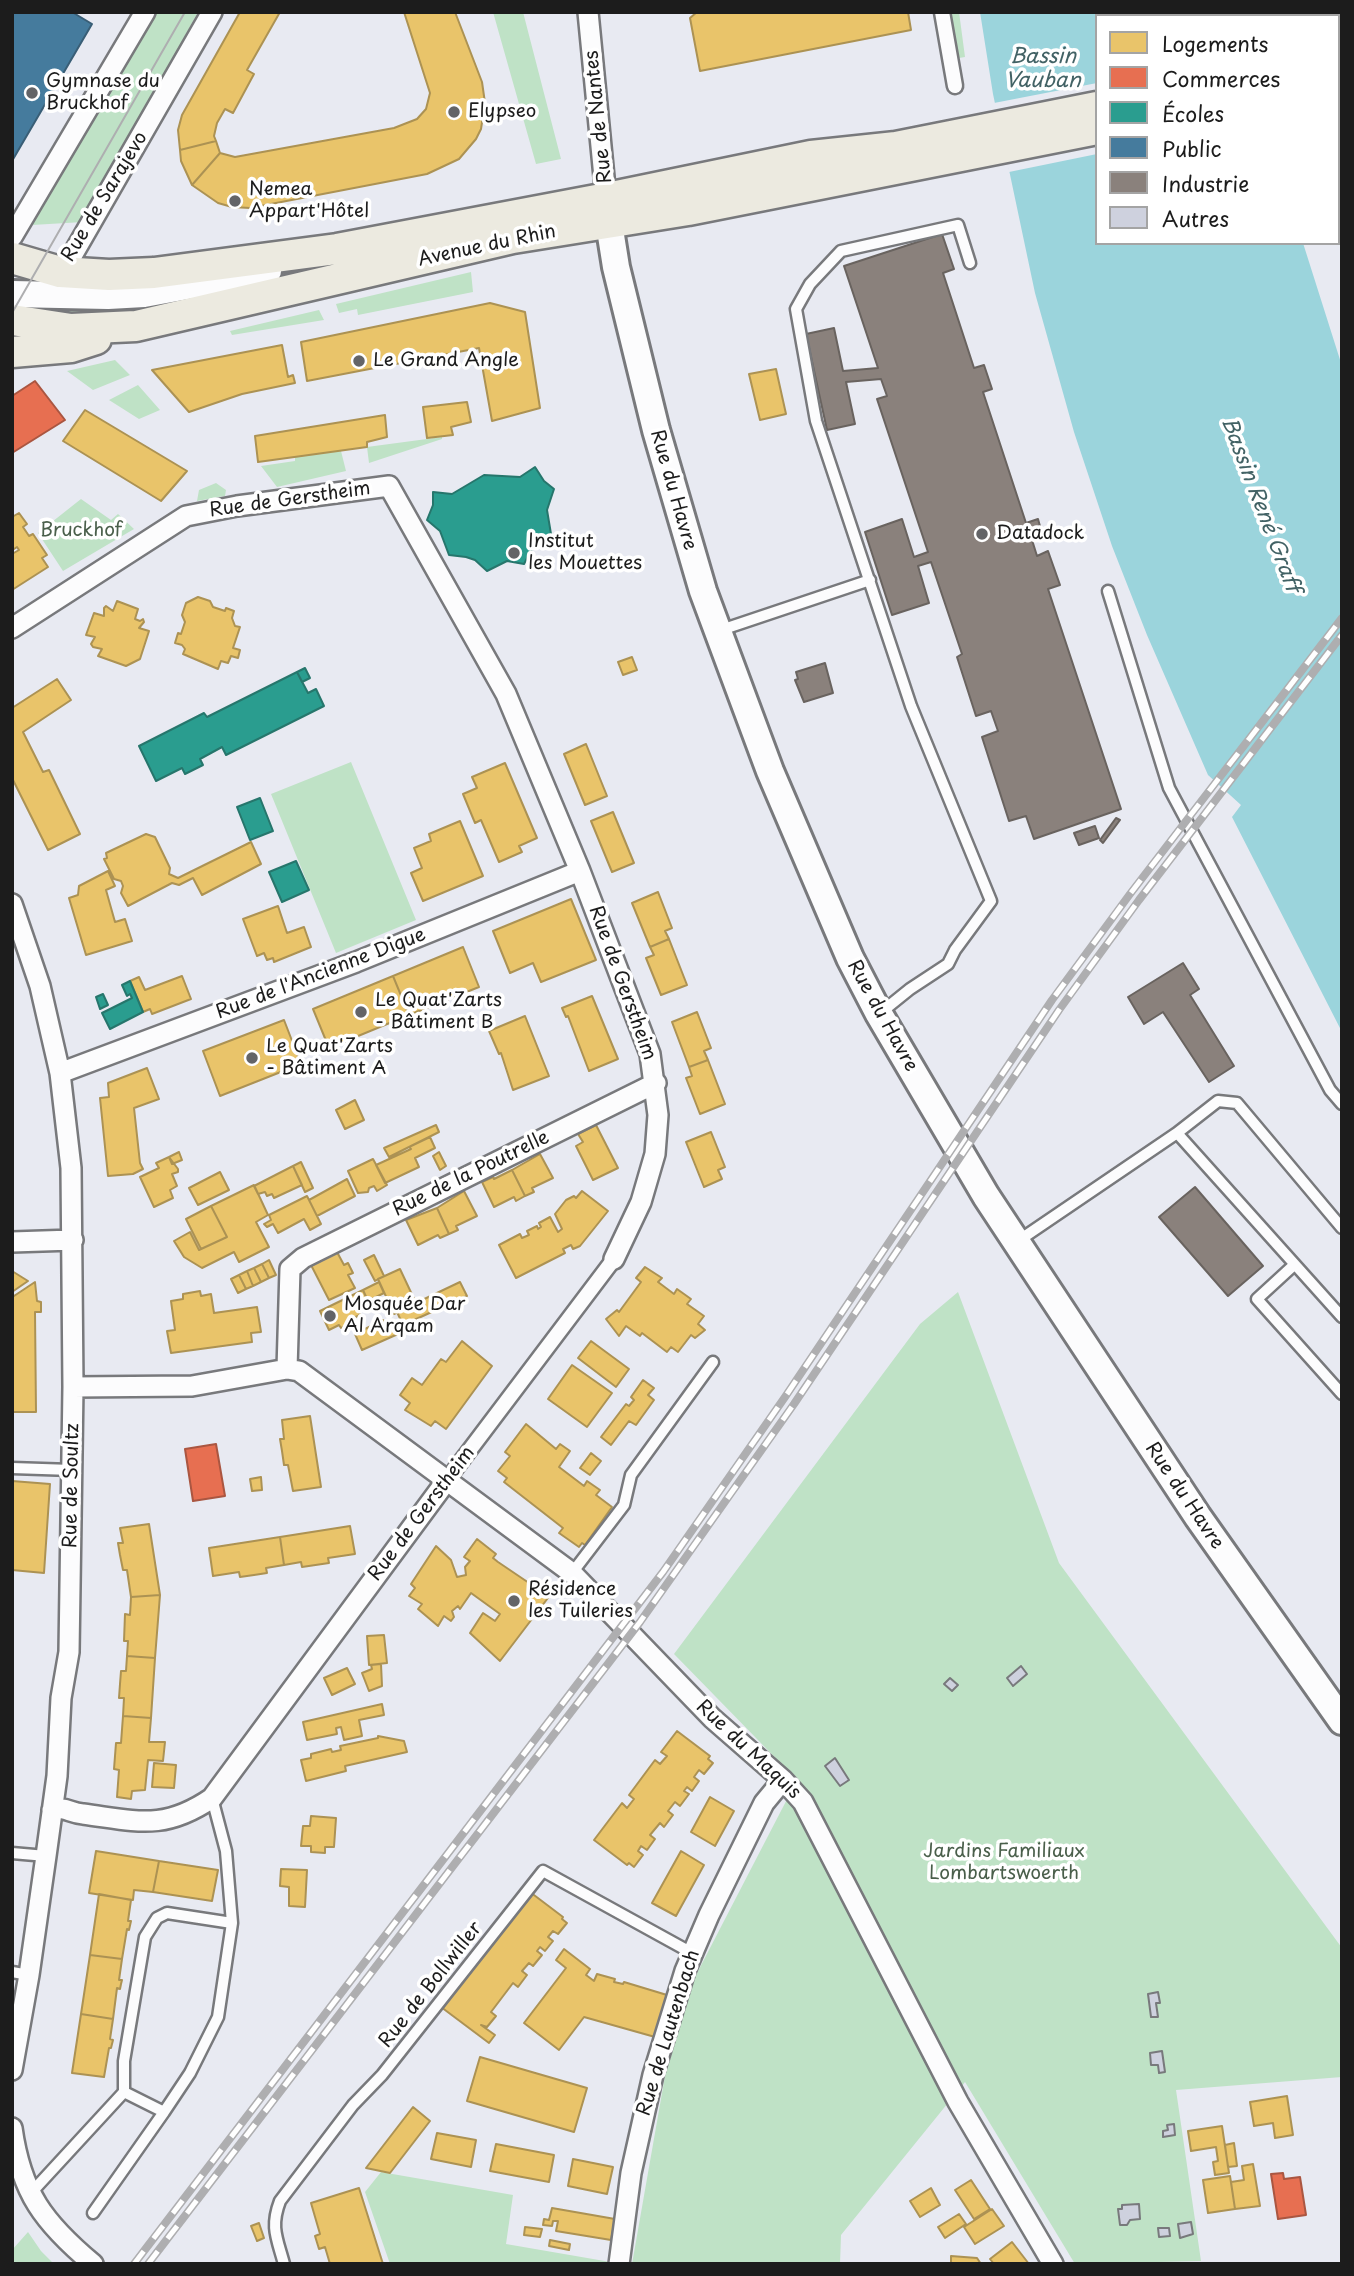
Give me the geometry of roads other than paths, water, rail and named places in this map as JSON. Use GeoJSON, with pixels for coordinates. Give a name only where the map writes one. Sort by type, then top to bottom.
{"type":"FeatureCollection","features":[{"type":"Feature","properties":{"kind":"main road"},"geometry":{"type":"LineString","coordinates":[[960,145],[1095,108]]}},
{"type":"Feature","properties":{"kind":"main road"},"geometry":{"type":"LineString","coordinates":[[960,145],[1095,129]]}},
{"type":"Feature","properties":{"kind":"main road","name":"Avenue du Rhin"},"geometry":{"type":"LineString","coordinates":[[20,322],[71,329],[136,326],[513,238],[811,156],[896,146],[960,145]]}},
{"type":"Feature","properties":{"kind":"main road","name":"Avenue du Rhin"},"geometry":{"type":"LineString","coordinates":[[12,258],[53,283],[98,275],[154,273],[608,211]]}},
{"type":"Feature","properties":{"kind":"main road","name":"Rue du Havre"},"geometry":{"type":"LineString","coordinates":[[608,211],[616,267],[660,443],[703,592],[776,783],[850,958],[879,1014],[986,1196],[1198,1517],[1338,1708]]}},
{"type":"Feature","properties":{"kind":"main road"},"geometry":{"type":"LineString","coordinates":[[12,282],[32,280],[53,283]]}},
{"type":"Feature","properties":{"kind":"main road"},"geometry":{"type":"LineString","coordinates":[[12,293],[53,283]]}},
{"type":"Feature","properties":{"kind":"main road"},"geometry":{"type":"LineString","coordinates":[[53,283],[20,322],[12,351],[71,347],[136,326]]}},
{"type":"Feature","properties":{"kind":"street"},"geometry":{"type":"LineString","coordinates":[[12,237],[145,12]]}},
{"type":"Feature","properties":{"kind":"street","name":"Rue de Sarajevo"},"geometry":{"type":"LineString","coordinates":[[53,283],[73,254],[212,12]]}},
{"type":"Feature","properties":{"kind":"street","name":"Rue de Nantes"},"geometry":{"type":"LineString","coordinates":[[588,12],[608,211]]}},
{"type":"Feature","properties":{"kind":"street"},"geometry":{"type":"LineString","coordinates":[[942,12],[955,86]]}},
{"type":"Feature","properties":{"kind":"street","name":"Rue de Gerstheim"},"geometry":{"type":"LineString","coordinates":[[12,628],[186,516],[237,506],[389,486],[506,694],[580,871],[650,1054],[656,1083],[658,1115],[655,1154],[641,1202],[614,1259],[447,1479],[212,1798],[182,1817],[155,1822],[77,1814],[62,1807],[52,1810]]}},
{"type":"Feature","properties":{"kind":"street","name":"Rue de l'Ancienne Digue"},"geometry":{"type":"LineString","coordinates":[[60,1073],[356,962],[580,871]]}},
{"type":"Feature","properties":{"kind":"street","name":"Rue de Soultz"},"geometry":{"type":"LineString","coordinates":[[12,904],[40,986],[60,1073],[71,1168],[73,1240],[69,1651],[61,1698],[57,1776],[46,1856],[21,1973],[12,2070]]}},
{"type":"Feature","properties":{"kind":"street","name":"Rue de la Poutrelle"},"geometry":{"type":"LineString","coordinates":[[287,1369],[290,1269],[303,1258],[656,1083]]}},
{"type":"Feature","properties":{"kind":"street"},"geometry":{"type":"LineString","coordinates":[[12,1242],[73,1240]]}},
{"type":"Feature","properties":{"kind":"street"},"geometry":{"type":"LineString","coordinates":[[73,1387],[192,1386],[287,1369]]}},
{"type":"Feature","properties":{"kind":"street","name":"Rue du Maquis"},"geometry":{"type":"LineString","coordinates":[[287,1369],[299,1371],[572,1573],[712,1718],[803,1801],[958,2102],[1053,2264]]}},
{"type":"Feature","properties":{"kind":"street","name":"Rue de Lautenbach"},"geometry":{"type":"LineString","coordinates":[[620,2264],[631,2173],[645,2112],[657,2062],[692,1953],[764,1802],[783,1780]]}},
{"type":"Feature","properties":{"kind":"street"},"geometry":{"type":"LineString","coordinates":[[12,2128],[17,2159],[30,2194],[55,2230],[93,2264]]}},
{"type":"Feature","properties":{"kind":"lane"},"geometry":{"type":"LineString","coordinates":[[879,1014],[948,964],[955,950],[991,901],[911,706],[816,421],[796,309],[810,284],[841,251],[958,225],[970,263]]}},
{"type":"Feature","properties":{"kind":"lane"},"geometry":{"type":"LineString","coordinates":[[718,631],[870,580]]}},
{"type":"Feature","properties":{"kind":"lane"},"geometry":{"type":"LineString","coordinates":[[1108,592],[1169,789],[1330,1090],[1342,1104]]}},
{"type":"Feature","properties":{"kind":"lane"},"geometry":{"type":"LineString","coordinates":[[1016,1242],[1177,1133],[1218,1101],[1237,1103],[1342,1228]]}},
{"type":"Feature","properties":{"kind":"lane"},"geometry":{"type":"LineString","coordinates":[[1177,1133],[1342,1317]]}},
{"type":"Feature","properties":{"kind":"lane"},"geometry":{"type":"LineString","coordinates":[[1294,1265],[1257,1299],[1342,1394]]}},
{"type":"Feature","properties":{"kind":"lane"},"geometry":{"type":"LineString","coordinates":[[572,1573],[624,1505],[631,1475],[713,1362]]}},
{"type":"Feature","properties":{"kind":"lane"},"geometry":{"type":"LineString","coordinates":[[12,1468],[72,1470]]}},
{"type":"Feature","properties":{"kind":"lane"},"geometry":{"type":"LineString","coordinates":[[93,2213],[190,2073],[218,2017],[232,1923],[226,1851],[212,1798]]}},
{"type":"Feature","properties":{"kind":"lane"},"geometry":{"type":"LineString","coordinates":[[12,1853],[46,1856]]}},
{"type":"Feature","properties":{"kind":"lane","name":"Rue de Bollwiller"},"geometry":{"type":"LineString","coordinates":[[284,2264],[274,2227],[279,2201],[354,2105],[383,2076],[543,1871],[692,1953]]}},
{"type":"Feature","properties":{"kind":"lane"},"geometry":{"type":"LineString","coordinates":[[30,2194],[124,2092],[124,2061],[145,1937],[157,1918],[167,1913],[232,1923]]}},
{"type":"Feature","properties":{"kind":"lane"},"geometry":{"type":"LineString","coordinates":[[124,2092],[164,2112]]}},
{"type":"Feature","properties":{"kind":"water"},"geometry":{"type":"Polygon","coordinates":[[[980,12],[1257,12],[1095,14],[1095,245],[1304,245],[1342,366],[1342,1032],[1232,817],[1241,805],[1208,775],[1147,635],[1112,546],[1074,432],[1035,293],[993,94],[980,12]]]}},
{"type":"Feature","properties":{"kind":"tram line"},"geometry":{"type":"LineString","coordinates":[[12,313],[185,12]]}},
{"type":"Feature","properties":{"kind":"railway"},"geometry":{"type":"LineString","coordinates":[[134,2264],[663,1572],[785,1397],[1052,1000],[1342,618]]}},
{"type":"Feature","properties":{"kind":"railway"},"geometry":{"type":"LineString","coordinates":[[148,2264],[640,1622],[794,1404],[1059,1010],[1139,900],[1342,635]]}},
{"type":"Feature","properties":{"kind":"place","name":"Gymnase du Bruckhof"},"geometry":{"type":"Point","coordinates":[32,93]}},
{"type":"Feature","properties":{"kind":"place","name":"Elypseo"},"geometry":{"type":"Point","coordinates":[454,112]}},
{"type":"Feature","properties":{"kind":"place","name":"Nemea Appart'Hôtel"},"geometry":{"type":"Point","coordinates":[235,201]}},
{"type":"Feature","properties":{"kind":"place","name":"Le Grand Angle"},"geometry":{"type":"Point","coordinates":[359,361]}},
{"type":"Feature","properties":{"kind":"place","name":"Datadock"},"geometry":{"type":"Point","coordinates":[982,534]}},
{"type":"Feature","properties":{"kind":"place","name":"Institut les Mouettes"},"geometry":{"type":"Point","coordinates":[514,553]}},
{"type":"Feature","properties":{"kind":"place","name":"Le Quat'Zarts - Bâtiment B"},"geometry":{"type":"Point","coordinates":[361,1012]}},
{"type":"Feature","properties":{"kind":"place","name":"Le Quat'Zarts - Bâtiment A"},"geometry":{"type":"Point","coordinates":[252,1058]}},
{"type":"Feature","properties":{"kind":"place","name":"Mosquée Dar Al Arqam"},"geometry":{"type":"Point","coordinates":[330,1316]}},
{"type":"Feature","properties":{"kind":"place","name":"Résidence les Tuileries"},"geometry":{"type":"Point","coordinates":[514,1601]}},
{"type":"Feature","properties":{"kind":"water label","name":"Bassin Vauban"},"geometry":{"type":"Point","coordinates":[1043,69]}},
{"type":"Feature","properties":{"kind":"water label","name":"Bassin René Graff"},"geometry":{"type":"Point","coordinates":[1260,505]}},
{"type":"Feature","properties":{"kind":"park label","name":"Bruckhof"},"geometry":{"type":"Point","coordinates":[81,531]}},
{"type":"Feature","properties":{"kind":"park label","name":"Jardins Familiaux Lombartswoerth"},"geometry":{"type":"Point","coordinates":[1004,1863]}}]}
